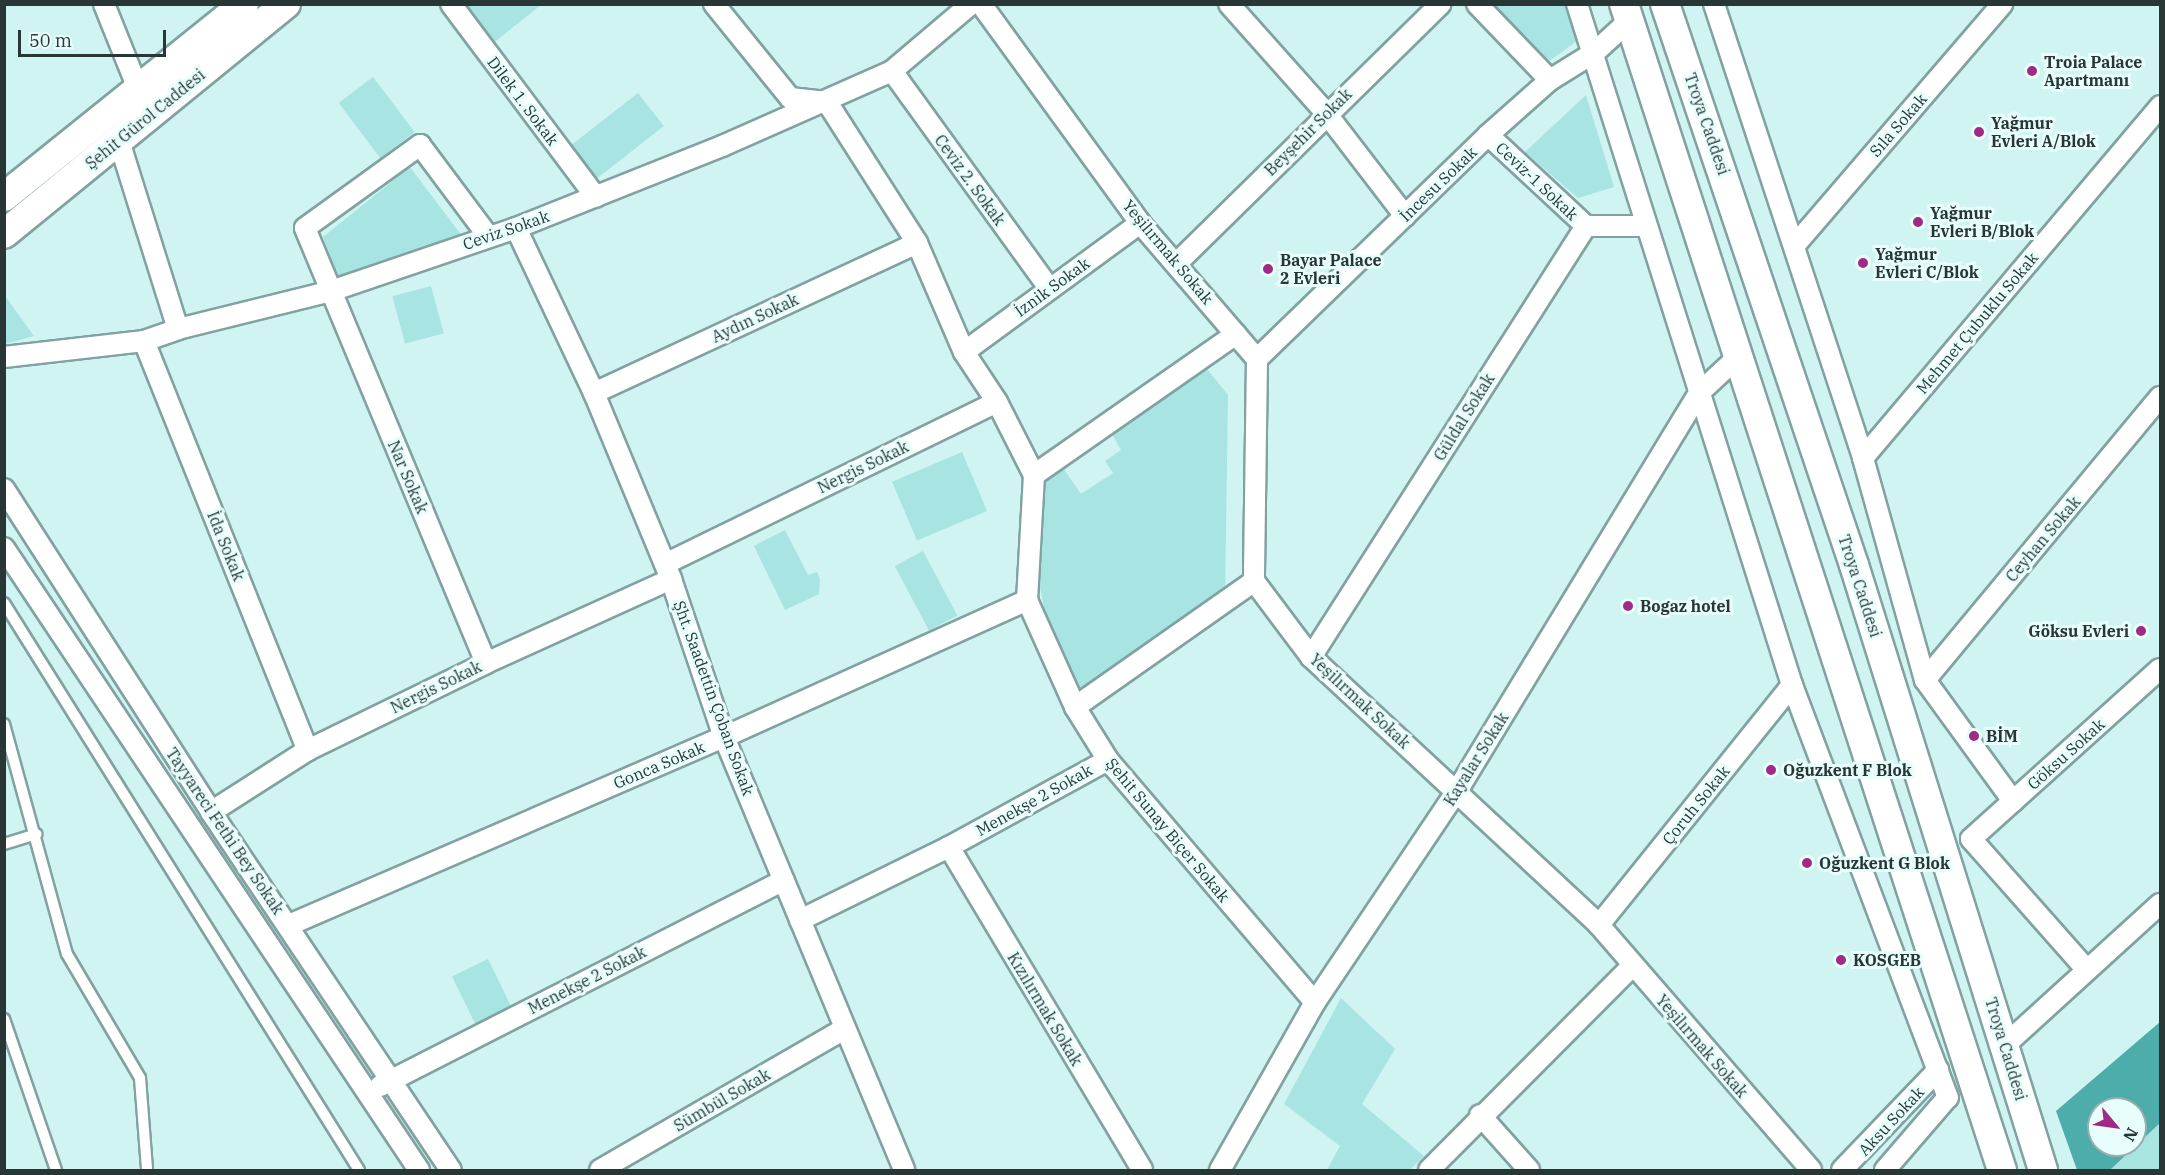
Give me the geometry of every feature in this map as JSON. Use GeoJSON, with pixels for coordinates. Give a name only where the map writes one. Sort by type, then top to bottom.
{"type":"FeatureCollection","features":[{"type":"Feature","properties":{"kind":"main road","name":"Şehit Gürol Caddesi"},"geometry":{"type":"LineString","coordinates":[[4,197],[139,91],[244,4]]}},
{"type":"Feature","properties":{"kind":"main road","name":"Şehit Gürol Caddesi"},"geometry":{"type":"LineString","coordinates":[[4,234],[286,4]]}},
{"type":"Feature","properties":{"kind":"main road","name":"Troya Caddesi"},"geometry":{"type":"LineString","coordinates":[[1665,4],[1763,285],[2043,1170]]}},
{"type":"Feature","properties":{"kind":"main road"},"geometry":{"type":"LineString","coordinates":[[1627,13],[1740,355],[2002,1170]]}},
{"type":"Feature","properties":{"kind":"street"},"geometry":{"type":"LineString","coordinates":[[104,4],[139,91]]}},
{"type":"Feature","properties":{"kind":"street","name":"Dilek 1. Sokak"},"geometry":{"type":"LineString","coordinates":[[451,4],[596,197]]}},
{"type":"Feature","properties":{"kind":"street"},"geometry":{"type":"LineString","coordinates":[[714,4],[790,98],[827,102]]}},
{"type":"Feature","properties":{"kind":"street","name":"Ceviz Sokak"},"geometry":{"type":"LineString","coordinates":[[4,357],[144,341],[178,329],[331,291],[516,228],[827,102],[892,71],[971,4]]}},
{"type":"Feature","properties":{"kind":"street","name":"Yeşilırmak Sokak"},"geometry":{"type":"LineString","coordinates":[[981,4],[1140,223],[1178,262],[1257,359]]}},
{"type":"Feature","properties":{"kind":"street"},"geometry":{"type":"LineString","coordinates":[[1229,4],[1326,113],[1405,216]]}},
{"type":"Feature","properties":{"kind":"street","name":"Beyşehir Sokak"},"geometry":{"type":"LineString","coordinates":[[1178,262],[1326,113],[1441,4]]}},
{"type":"Feature","properties":{"kind":"street"},"geometry":{"type":"LineString","coordinates":[[1477,4],[1550,80]]}},
{"type":"Feature","properties":{"kind":"street"},"geometry":{"type":"LineString","coordinates":[[1577,4],[1595,52],[1644,226],[1700,392],[1792,685],[1948,1097],[1976,1088]]}},
{"type":"Feature","properties":{"kind":"street"},"geometry":{"type":"LineString","coordinates":[[1714,4],[1795,245],[1863,458],[1926,680],[2013,801]]}},
{"type":"Feature","properties":{"kind":"street","name":"Sıla Sokak"},"geometry":{"type":"LineString","coordinates":[[1795,245],[2002,4]]}},
{"type":"Feature","properties":{"kind":"street","name":"İncesu Sokak"},"geometry":{"type":"LineString","coordinates":[[1257,359],[1488,135],[1550,80],[1595,52],[1627,13]]}},
{"type":"Feature","properties":{"kind":"street","name":"Ceviz 2. Sokak"},"geometry":{"type":"LineString","coordinates":[[892,71],[1049,288]]}},
{"type":"Feature","properties":{"kind":"street","name":"Şehit Sunay Biçer Sokak"},"geometry":{"type":"LineString","coordinates":[[827,102],[917,243],[964,352],[997,402],[1034,475],[1028,600],[1076,707],[1108,760],[1315,1002]]}},
{"type":"Feature","properties":{"kind":"street","name":"Mehmet Çubuklu Sokak"},"geometry":{"type":"LineString","coordinates":[[1863,458],[2160,106]]}},
{"type":"Feature","properties":{"kind":"street","name":"Ceviz-1 Sokak"},"geometry":{"type":"LineString","coordinates":[[1488,135],[1586,226]]}},
{"type":"Feature","properties":{"kind":"street"},"geometry":{"type":"LineString","coordinates":[[119,141],[178,329]]}},
{"type":"Feature","properties":{"kind":"street","name":"Nar Sokak"},"geometry":{"type":"LineString","coordinates":[[486,663],[305,228],[420,145],[488,236]]}},
{"type":"Feature","properties":{"kind":"street","name":"İznik Sokak"},"geometry":{"type":"LineString","coordinates":[[964,352],[1140,223]]}},
{"type":"Feature","properties":{"kind":"street"},"geometry":{"type":"LineString","coordinates":[[1586,226],[1644,226]]}},
{"type":"Feature","properties":{"kind":"street","name":"Güldal Sokak"},"geometry":{"type":"LineString","coordinates":[[1311,657],[1586,226]]}},
{"type":"Feature","properties":{"kind":"street","name":"Şht. Saadettin Çoban Sokak"},"geometry":{"type":"LineString","coordinates":[[516,228],[594,393],[668,571],[724,737],[904,1170]]}},
{"type":"Feature","properties":{"kind":"street","name":"Aydın Sokak"},"geometry":{"type":"LineString","coordinates":[[594,393],[917,243]]}},
{"type":"Feature","properties":{"kind":"street"},"geometry":{"type":"LineString","coordinates":[[1034,475],[1236,334]]}},
{"type":"Feature","properties":{"kind":"street","name":"İda Sokak"},"geometry":{"type":"LineString","coordinates":[[144,341],[308,750]]}},
{"type":"Feature","properties":{"kind":"street","name":"Kayalar Sokak"},"geometry":{"type":"LineString","coordinates":[[1220,1170],[1315,1002],[1457,791],[1700,392],[1740,355]]}},
{"type":"Feature","properties":{"kind":"street"},"geometry":{"type":"LineString","coordinates":[[1076,707],[1254,581],[1257,359]]}},
{"type":"Feature","properties":{"kind":"street","name":"Ceyhan Sokak"},"geometry":{"type":"LineString","coordinates":[[1926,680],[2160,397]]}},
{"type":"Feature","properties":{"kind":"street","name":"Nergis Sokak"},"geometry":{"type":"LineString","coordinates":[[211,812],[308,750],[486,663],[997,402]]}},
{"type":"Feature","properties":{"kind":"street","name":"Tayyareci Fethi Bey Sokak"},"geometry":{"type":"LineString","coordinates":[[4,489],[211,812],[452,1170]]}},
{"type":"Feature","properties":{"kind":"street","name":"Tayyareci Fethi Bey Sokak"},"geometry":{"type":"LineString","coordinates":[[4,548],[419,1170]]}},
{"type":"Feature","properties":{"kind":"street","name":"Yeşilırmak Sokak"},"geometry":{"type":"LineString","coordinates":[[1254,581],[1311,657],[1599,925],[1632,966],[1811,1170]]}},
{"type":"Feature","properties":{"kind":"street","name":"Gonca Sokak"},"geometry":{"type":"LineString","coordinates":[[289,925],[724,737],[1028,600]]}},
{"type":"Feature","properties":{"kind":"street","name":"Göksu Sokak"},"geometry":{"type":"LineString","coordinates":[[2087,970],[1971,839],[2160,669]]}},
{"type":"Feature","properties":{"kind":"street","name":"Çoruh Sokak"},"geometry":{"type":"LineString","coordinates":[[1599,925],[1792,685]]}},
{"type":"Feature","properties":{"kind":"street","name":"Menekşe 2 Sokak"},"geometry":{"type":"LineString","coordinates":[[800,920],[949,847],[1108,760]]}},
{"type":"Feature","properties":{"kind":"street","name":"Kızılırmak Sokak"},"geometry":{"type":"LineString","coordinates":[[949,847],[1142,1170]]}},
{"type":"Feature","properties":{"kind":"street","name":"Menekşe 2 Sokak"},"geometry":{"type":"LineString","coordinates":[[367,1094],[784,880]]}},
{"type":"Feature","properties":{"kind":"street"},"geometry":{"type":"LineString","coordinates":[[2008,1056],[2087,970],[2160,904]]}},
{"type":"Feature","properties":{"kind":"street"},"geometry":{"type":"LineString","coordinates":[[1429,1170],[1480,1115],[1632,966]]}},
{"type":"Feature","properties":{"kind":"street","name":"Sümbül Sokak"},"geometry":{"type":"LineString","coordinates":[[600,1170],[844,1029]]}},
{"type":"Feature","properties":{"kind":"street","name":"Aksu Sokak"},"geometry":{"type":"LineString","coordinates":[[1842,1170],[1938,1070]]}},
{"type":"Feature","properties":{"kind":"street","name":"Aksu Sokak"},"geometry":{"type":"LineString","coordinates":[[1885,1170],[1948,1097]]}},
{"type":"Feature","properties":{"kind":"street"},"geometry":{"type":"LineString","coordinates":[[1480,1115],[1529,1170]]}},
{"type":"Feature","properties":{"kind":"lane"},"geometry":{"type":"LineString","coordinates":[[4,603],[359,1170]]}},
{"type":"Feature","properties":{"kind":"lane"},"geometry":{"type":"LineString","coordinates":[[4,724],[36,834],[67,954],[140,1078],[147,1170]]}},
{"type":"Feature","properties":{"kind":"lane"},"geometry":{"type":"LineString","coordinates":[[4,844],[36,834]]}},
{"type":"Feature","properties":{"kind":"lane"},"geometry":{"type":"LineString","coordinates":[[4,1018],[56,1170]]}},
{"type":"Feature","properties":{"kind":"shaded area"},"geometry":{"type":"Polygon","coordinates":[[[461,5],[541,5],[492,44],[461,5]]]}},
{"type":"Feature","properties":{"kind":"shaded area"},"geometry":{"type":"Polygon","coordinates":[[[1494,5],[1567,5],[1581,38],[1548,62],[1494,5]]]}},
{"type":"Feature","properties":{"kind":"shaded area"},"geometry":{"type":"Polygon","coordinates":[[[373,77],[415,132],[380,158],[339,103],[373,77]]]}},
{"type":"Feature","properties":{"kind":"shaded area"},"geometry":{"type":"Polygon","coordinates":[[[638,93],[664,126],[595,180],[569,147],[638,93]]]}},
{"type":"Feature","properties":{"kind":"shaded area"},"geometry":{"type":"Polygon","coordinates":[[[1586,95],[1614,187],[1578,198],[1525,152],[1586,95]]]}},
{"type":"Feature","properties":{"kind":"shaded area"},"geometry":{"type":"Polygon","coordinates":[[[410,167],[462,236],[338,277],[323,237],[410,167]]]}},
{"type":"Feature","properties":{"kind":"shaded area"},"geometry":{"type":"Polygon","coordinates":[[[431,286],[444,333],[405,344],[392,296],[431,286]]]}},
{"type":"Feature","properties":{"kind":"shaded area"},"geometry":{"type":"Polygon","coordinates":[[[5,296],[34,336],[5,344],[5,296]]]}},
{"type":"Feature","properties":{"kind":"shaded area"},"geometry":{"type":"Polygon","coordinates":[[[1203,364],[1228,395],[1225,596],[1081,692],[1045,613],[1035,561],[1043,476],[1061,465],[1081,494],[1113,473],[1105,461],[1121,450],[1110,431],[1203,364]]]}},
{"type":"Feature","properties":{"kind":"shaded area"},"geometry":{"type":"Polygon","coordinates":[[[962,452],[987,511],[917,541],[892,482],[962,452]]]}},
{"type":"Feature","properties":{"kind":"shaded area"},"geometry":{"type":"Polygon","coordinates":[[[785,530],[808,575],[817,572],[820,579],[819,594],[785,610],[754,546],[785,530]]]}},
{"type":"Feature","properties":{"kind":"shaded area"},"geometry":{"type":"Polygon","coordinates":[[[923,551],[957,615],[929,630],[895,566],[923,551]]]}},
{"type":"Feature","properties":{"kind":"shaded area"},"geometry":{"type":"Polygon","coordinates":[[[488,959],[512,1008],[476,1026],[452,977],[488,959]]]}},
{"type":"Feature","properties":{"kind":"shaded area"},"geometry":{"type":"Polygon","coordinates":[[[1341,998],[1395,1049],[1362,1104],[1424,1156],[1410,1170],[1327,1170],[1340,1146],[1284,1104],[1341,998]]]}},
{"type":"Feature","properties":{"kind":"shaded area"},"geometry":{"type":"Polygon","coordinates":[[[2160,1022],[2160,1123],[2147,1135],[2147,1097],[2087,1097],[2087,1157],[2124,1157],[2110,1170],[2077,1170],[2056,1111],[2160,1022]]]}},
{"type":"Feature","properties":{"kind":"shaded area"},"geometry":{"type":"Polygon","coordinates":[[[2160,1123],[2160,1170],[2110,1170],[2124,1157],[2147,1157],[2147,1135],[2160,1123]]]}},
{"type":"Feature","properties":{"kind":"place","name":"Troia Palace Apartmanı"},"geometry":{"type":"Point","coordinates":[2032,71]}},
{"type":"Feature","properties":{"kind":"place","name":"Yağmur Evleri A/Blok"},"geometry":{"type":"Point","coordinates":[1979,132]}},
{"type":"Feature","properties":{"kind":"place","name":"Yağmur Evleri B/Blok"},"geometry":{"type":"Point","coordinates":[1918,222]}},
{"type":"Feature","properties":{"kind":"place","name":"Yağmur Evleri C/Blok"},"geometry":{"type":"Point","coordinates":[1863,263]}},
{"type":"Feature","properties":{"kind":"place","name":"Bayar Palace 2 Evleri"},"geometry":{"type":"Point","coordinates":[1268,269]}},
{"type":"Feature","properties":{"kind":"place","name":"Bogaz hotel"},"geometry":{"type":"Point","coordinates":[1628,606]}},
{"type":"Feature","properties":{"kind":"place","name":"Göksu Evleri"},"geometry":{"type":"Point","coordinates":[2141,631]}},
{"type":"Feature","properties":{"kind":"place","name":"BİM"},"geometry":{"type":"Point","coordinates":[1974,736]}},
{"type":"Feature","properties":{"kind":"place","name":"Oğuzkent F Blok"},"geometry":{"type":"Point","coordinates":[1771,770]}},
{"type":"Feature","properties":{"kind":"place","name":"Oğuzkent G Blok"},"geometry":{"type":"Point","coordinates":[1807,863]}},
{"type":"Feature","properties":{"kind":"place","name":"KOSGEB"},"geometry":{"type":"Point","coordinates":[1841,960]}}]}
